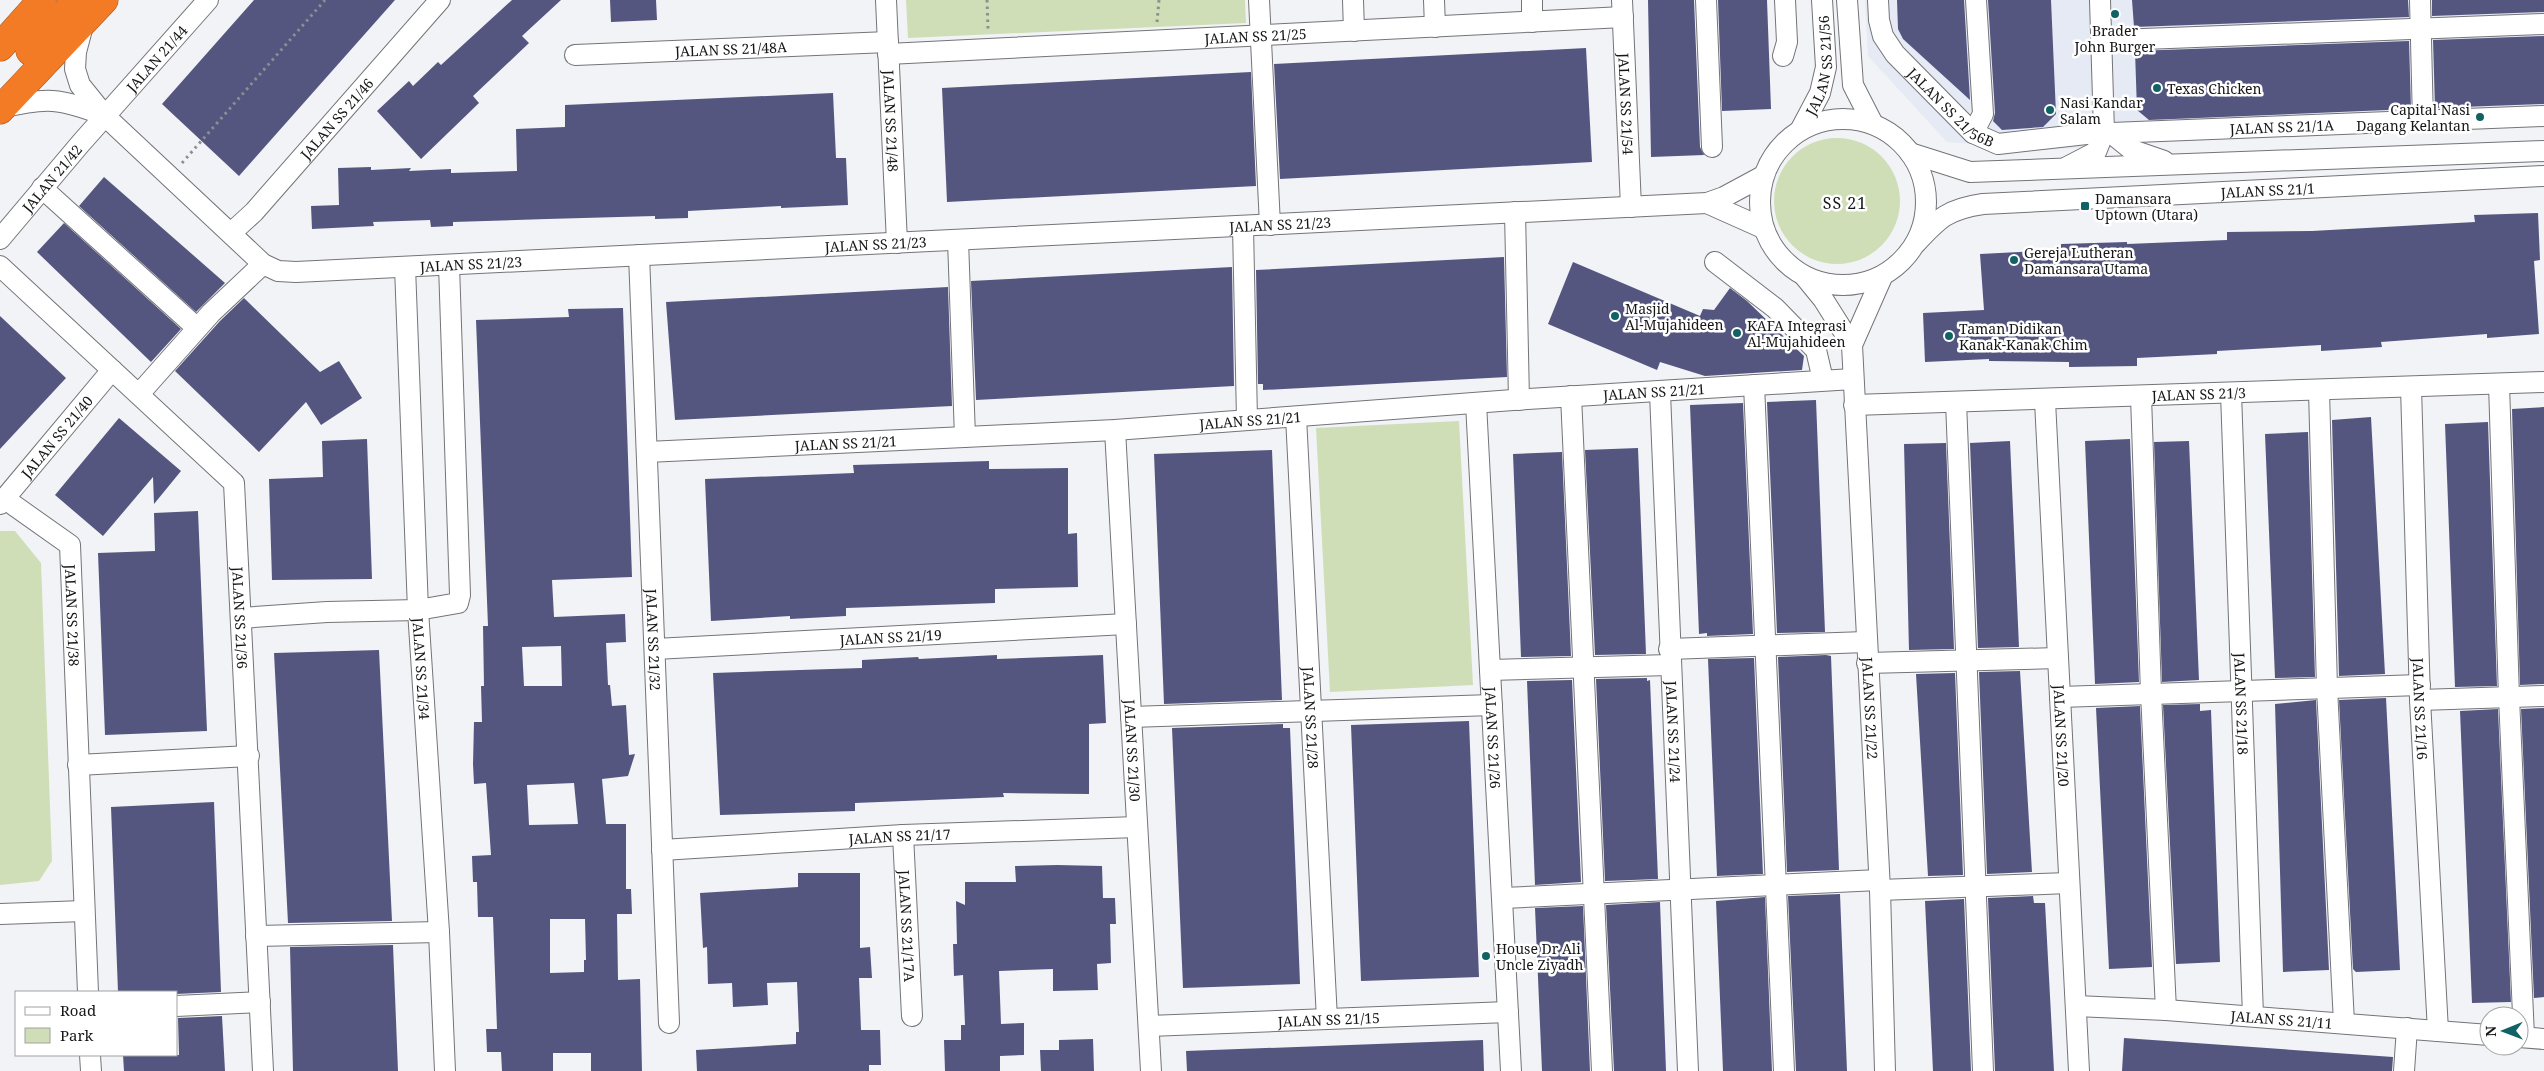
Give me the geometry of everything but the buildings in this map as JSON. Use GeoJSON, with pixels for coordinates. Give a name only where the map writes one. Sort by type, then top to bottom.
{"type":"FeatureCollection","features":[{"type":"Feature","properties":{"kind":"highway"},"geometry":{"type":"LineString","coordinates":[[0,20],[16,0]]}},
{"type":"Feature","properties":{"kind":"highway"},"geometry":{"type":"LineString","coordinates":[[0,47],[42,0]]}},
{"type":"Feature","properties":{"kind":"highway"},"geometry":{"type":"LineString","coordinates":[[1,101],[80,11],[104,0]]}},
{"type":"Feature","properties":{"kind":"street","name":"JALAN 21/44"},"geometry":{"type":"LineString","coordinates":[[104,116],[208,0]]}},
{"type":"Feature","properties":{"kind":"street","name":"JALAN SS 21/46"},"geometry":{"type":"LineString","coordinates":[[231,233],[254,212],[440,0]]}},
{"type":"Feature","properties":{"kind":"street","name":"JALAN SS 21/48"},"geometry":{"type":"LineString","coordinates":[[886,0],[897,243]]}},
{"type":"Feature","properties":{"kind":"street"},"geometry":{"type":"LineString","coordinates":[[1259,0],[1270,224]]}},
{"type":"Feature","properties":{"kind":"street"},"geometry":{"type":"LineString","coordinates":[[1353,0],[1354,31]]}},
{"type":"Feature","properties":{"kind":"street"},"geometry":{"type":"LineString","coordinates":[[1434,0],[1434,27]]}},
{"type":"Feature","properties":{"kind":"street"},"geometry":{"type":"LineString","coordinates":[[1532,0],[1532,22]]}},
{"type":"Feature","properties":{"kind":"street"},"geometry":{"type":"LineString","coordinates":[[1706,0],[1712,146]]}},
{"type":"Feature","properties":{"kind":"street"},"geometry":{"type":"LineString","coordinates":[[1783,56],[1787,42],[1785,0]]}},
{"type":"Feature","properties":{"kind":"street","name":"JALAN SS 21/56"},"geometry":{"type":"LineString","coordinates":[[1801,129],[1820,93],[1826,67],[1822,0]]}},
{"type":"Feature","properties":{"kind":"street","name":"JALAN SS 21/56"},"geometry":{"type":"LineString","coordinates":[[1847,0],[1853,85],[1873,124]]}},
{"type":"Feature","properties":{"kind":"street","name":"JALAN SS 21/56B"},"geometry":{"type":"LineString","coordinates":[[1878,0],[1879,20],[1883,36],[1894,54],[1973,133],[1998,144],[2107,133]]}},
{"type":"Feature","properties":{"kind":"street"},"geometry":{"type":"LineString","coordinates":[[1973,133],[1983,114],[1976,0]]}},
{"type":"Feature","properties":{"kind":"street"},"geometry":{"type":"LineString","coordinates":[[2100,0],[2107,133]]}},
{"type":"Feature","properties":{"kind":"street"},"geometry":{"type":"LineString","coordinates":[[2061,170],[2096,152],[2107,133],[2107,0]]}},
{"type":"Feature","properties":{"kind":"street"},"geometry":{"type":"LineString","coordinates":[[2420,0],[2424,122]]}},
{"type":"Feature","properties":{"kind":"street","name":"JALAN SS 21/25"},"geometry":{"type":"LineString","coordinates":[[888,48],[989,49],[1532,22],[1622,9]]}},
{"type":"Feature","properties":{"kind":"street","name":"JALAN SS 21/54"},"geometry":{"type":"LineString","coordinates":[[1622,9],[1631,207]]}},
{"type":"Feature","properties":{"kind":"street","name":"JALAN SS 21/23"},"geometry":{"type":"LineString","coordinates":[[80,11],[75,68],[80,85],[104,116],[263,264],[278,271],[296,272],[449,265],[1707,203],[1724,198],[1763,176]]}},
{"type":"Feature","properties":{"kind":"street"},"geometry":{"type":"LineString","coordinates":[[2118,40],[2544,24]]}},
{"type":"Feature","properties":{"kind":"street","name":"JALAN SS 21/48A"},"geometry":{"type":"LineString","coordinates":[[575,54],[888,48]]}},
{"type":"Feature","properties":{"kind":"street","name":"JALAN SS 21/23"},"geometry":{"type":"LineString","coordinates":[[1,101],[55,100],[78,105],[104,116]]}},
{"type":"Feature","properties":{"kind":"street","name":"JALAN 21/42"},"geometry":{"type":"LineString","coordinates":[[0,239],[104,116]]}},
{"type":"Feature","properties":{"kind":"street","name":"JALAN SS 21/1A"},"geometry":{"type":"LineString","coordinates":[[2107,133],[2544,116]]}},
{"type":"Feature","properties":{"kind":"street"},"geometry":{"type":"LineString","coordinates":[[1847,118],[1873,124],[1894,136],[1910,153],[1922,173],[1926,197],[1924,221],[1916,243],[1901,262],[1882,276],[1864,284],[1845,286],[1826,284],[1805,277],[1787,265],[1772,248],[1763,228],[1759,211],[1759,193],[1763,176],[1772,157],[1785,141],[1801,129],[1820,121],[1847,118]]}},
{"type":"Feature","properties":{"kind":"street"},"geometry":{"type":"LineString","coordinates":[[2107,133],[2132,150],[2174,164]]}},
{"type":"Feature","properties":{"kind":"street","name":"JALAN SS 21/1"},"geometry":{"type":"LineString","coordinates":[[1910,153],[1970,172],[2544,151]]}},
{"type":"Feature","properties":{"kind":"street","name":"JALAN SS 21/1"},"geometry":{"type":"LineString","coordinates":[[1916,243],[1936,220],[1960,207],[1983,204],[2544,176]]}},
{"type":"Feature","properties":{"kind":"street"},"geometry":{"type":"LineString","coordinates":[[42,188],[197,328]]}},
{"type":"Feature","properties":{"kind":"street","name":"JALAN SS 21/23"},"geometry":{"type":"LineString","coordinates":[[1707,203],[1763,228]]}},
{"type":"Feature","properties":{"kind":"street"},"geometry":{"type":"LineString","coordinates":[[1515,212],[1520,400]]}},
{"type":"Feature","properties":{"kind":"street"},"geometry":{"type":"LineString","coordinates":[[1243,226],[1247,420]]}},
{"type":"Feature","properties":{"kind":"street"},"geometry":{"type":"LineString","coordinates":[[958,240],[965,437]]}},
{"type":"Feature","properties":{"kind":"street","name":"JALAN SS 21/32"},"geometry":{"type":"LineString","coordinates":[[639,255],[669,1023]]}},
{"type":"Feature","properties":{"kind":"street"},"geometry":{"type":"LineString","coordinates":[[1715,262],[1774,308],[1816,350],[1823,380]]}},
{"type":"Feature","properties":{"kind":"street"},"geometry":{"type":"LineString","coordinates":[[139,394],[197,328],[263,264]]}},
{"type":"Feature","properties":{"kind":"street"},"geometry":{"type":"LineString","coordinates":[[241,618],[327,612],[418,610],[458,603],[460,595],[449,265]]}},
{"type":"Feature","properties":{"kind":"street","name":"JALAN SS 21/36"},"geometry":{"type":"LineString","coordinates":[[0,266],[234,484],[249,756],[263,1071]]}},
{"type":"Feature","properties":{"kind":"street","name":"JALAN SS 21/34"},"geometry":{"type":"LineString","coordinates":[[405,267],[418,610],[439,932],[445,1071]]}},
{"type":"Feature","properties":{"kind":"street","name":"JALAN SS 21/22"},"geometry":{"type":"LineString","coordinates":[[1882,276],[1852,345],[1880,885],[1885,1071]]}},
{"type":"Feature","properties":{"kind":"street"},"geometry":{"type":"LineString","coordinates":[[1805,277],[1823,299],[1852,345]]}},
{"type":"Feature","properties":{"kind":"street","name":"JALAN SS 21/40"},"geometry":{"type":"LineString","coordinates":[[2,502],[112,370]]}},
{"type":"Feature","properties":{"kind":"street","name":"JALAN SS 21/21"},"geometry":{"type":"LineString","coordinates":[[647,452],[1115,430],[1571,396],[1660,393],[1853,379]]}},
{"type":"Feature","properties":{"kind":"street","name":"JALAN SS 21/3"},"geometry":{"type":"LineString","coordinates":[[1854,405],[2045,401],[2544,382]]}},
{"type":"Feature","properties":{"kind":"street"},"geometry":{"type":"LineString","coordinates":[[2499,384],[2509,697],[2527,1006]]}},
{"type":"Feature","properties":{"kind":"street"},"geometry":{"type":"LineString","coordinates":[[1754,385],[1784,1071]]}},
{"type":"Feature","properties":{"kind":"street","name":"JALAN SS 21/16"},"geometry":{"type":"LineString","coordinates":[[2411,387],[2420,693],[2438,1031]]}},
{"type":"Feature","properties":{"kind":"street"},"geometry":{"type":"LineString","coordinates":[[2319,390],[2327,688],[2344,1023]]}},
{"type":"Feature","properties":{"kind":"street","name":"JALAN SS 21/24"},"geometry":{"type":"LineString","coordinates":[[1660,393],[1679,890],[1688,1071]]}},
{"type":"Feature","properties":{"kind":"street","name":"JALAN SS 21/18"},"geometry":{"type":"LineString","coordinates":[[2231,393],[2253,1016]]}},
{"type":"Feature","properties":{"kind":"street"},"geometry":{"type":"LineString","coordinates":[[1571,396],[1602,1071]]}},
{"type":"Feature","properties":{"kind":"street"},"geometry":{"type":"LineString","coordinates":[[2141,396],[2151,694],[2166,1010]]}},
{"type":"Feature","properties":{"kind":"street","name":"JALAN SS 21/20"},"geometry":{"type":"LineString","coordinates":[[2045,401],[2079,1071]]}},
{"type":"Feature","properties":{"kind":"street"},"geometry":{"type":"LineString","coordinates":[[1956,402],[1983,1071]]}},
{"type":"Feature","properties":{"kind":"street","name":"JALAN SS 21/26"},"geometry":{"type":"LineString","coordinates":[[1476,403],[1511,1071]]}},
{"type":"Feature","properties":{"kind":"street","name":"JALAN SS 21/28"},"geometry":{"type":"LineString","coordinates":[[1296,417],[1327,1019]]}},
{"type":"Feature","properties":{"kind":"street","name":"JALAN SS 21/30"},"geometry":{"type":"LineString","coordinates":[[1115,430],[1151,1071]]}},
{"type":"Feature","properties":{"kind":"street","name":"JALAN SS 21/38"},"geometry":{"type":"LineString","coordinates":[[2,502],[70,545],[88,991]]}},
{"type":"Feature","properties":{"kind":"street","name":"JALAN SS 21/19"},"geometry":{"type":"LineString","coordinates":[[655,649],[1126,624]]}},
{"type":"Feature","properties":{"kind":"street"},"geometry":{"type":"LineString","coordinates":[[1490,670],[1583,666],[1766,646],[1866,642]]}},
{"type":"Feature","properties":{"kind":"street"},"geometry":{"type":"LineString","coordinates":[[1867,663],[2058,658]]}},
{"type":"Feature","properties":{"kind":"street"},"geometry":{"type":"LineString","coordinates":[[2060,697],[2327,688],[2509,697],[2544,696]]}},
{"type":"Feature","properties":{"kind":"street"},"geometry":{"type":"LineString","coordinates":[[1131,717],[1492,705]]}},
{"type":"Feature","properties":{"kind":"street"},"geometry":{"type":"LineString","coordinates":[[78,765],[249,756]]}},
{"type":"Feature","properties":{"kind":"street","name":"JALAN SS 21/17"},"geometry":{"type":"LineString","coordinates":[[662,850],[903,835],[1137,827]]}},
{"type":"Feature","properties":{"kind":"street","name":"JALAN SS 21/17A"},"geometry":{"type":"LineString","coordinates":[[903,835],[912,1016]]}},
{"type":"Feature","properties":{"kind":"street"},"geometry":{"type":"LineString","coordinates":[[1503,898],[1776,885],[2070,883]]}},
{"type":"Feature","properties":{"kind":"street"},"geometry":{"type":"LineString","coordinates":[[0,914],[84,911]]}},
{"type":"Feature","properties":{"kind":"street"},"geometry":{"type":"LineString","coordinates":[[256,936],[439,932]]}},
{"type":"Feature","properties":{"kind":"street"},"geometry":{"type":"LineString","coordinates":[[178,1006],[260,1002]]}},
{"type":"Feature","properties":{"kind":"street","name":"JALAN SS 21/11"},"geometry":{"type":"LineString","coordinates":[[2076,1006],[2253,1016],[2479,1034]]}},
{"type":"Feature","properties":{"kind":"street","name":"JALAN SS 21/15"},"geometry":{"type":"LineString","coordinates":[[1149,1026],[1508,1012]]}},
{"type":"Feature","properties":{"kind":"street"},"geometry":{"type":"LineString","coordinates":[[2404,1071],[2407,1028]]}},
{"type":"Feature","properties":{"kind":"street"},"geometry":{"type":"LineString","coordinates":[[90,1056],[91,1071]]}},
{"type":"Feature","properties":{"kind":"path"},"geometry":{"type":"LineString","coordinates":[[170,176],[325,0]]}},
{"type":"Feature","properties":{"kind":"path"},"geometry":{"type":"LineString","coordinates":[[987,0],[989,49]]}},
{"type":"Feature","properties":{"kind":"shaded area"},"geometry":{"type":"Polygon","coordinates":[[[1865,0],[2544,0],[2544,113],[2048,150],[1947,142],[1868,56],[1865,0]]]}},
{"type":"Feature","properties":{"kind":"green space"},"geometry":{"type":"Polygon","coordinates":[[[906,0],[1245,0],[1246,23],[908,38],[906,0]]]}},
{"type":"Feature","properties":{"kind":"green space"},"geometry":{"type":"Polygon","coordinates":[[[1837,138],[1861,143],[1882,156],[1895,177],[1900,201],[1895,225],[1882,246],[1861,259],[1837,264],[1813,259],[1792,246],[1779,225],[1774,201],[1779,177],[1792,156],[1813,143],[1837,138]]]}},
{"type":"Feature","properties":{"kind":"green space"},"geometry":{"type":"Polygon","coordinates":[[[1459,421],[1473,685],[1330,692],[1316,428],[1459,421]]]}},
{"type":"Feature","properties":{"kind":"green space"},"geometry":{"type":"Polygon","coordinates":[[[0,531],[15,531],[41,563],[52,861],[39,881],[0,885],[0,531]]]}},
{"type":"Feature","properties":{"kind":"place","name":"Brader John Burger"},"geometry":{"type":"Point","coordinates":[2115,14]}},
{"type":"Feature","properties":{"kind":"place","name":"Texas Chicken"},"geometry":{"type":"Point","coordinates":[2157,88]}},
{"type":"Feature","properties":{"kind":"place","name":"Nasi Kandar Salam"},"geometry":{"type":"Point","coordinates":[2050,110]}},
{"type":"Feature","properties":{"kind":"place","name":"Capital Nasi Dagang Kelantan"},"geometry":{"type":"Point","coordinates":[2480,117]}},
{"type":"Feature","properties":{"kind":"place","name":"Damansara Uptown (Utara)"},"geometry":{"type":"Point","coordinates":[2085,206]}},
{"type":"Feature","properties":{"kind":"place","name":"Gereja Lutheran Damansara Utama"},"geometry":{"type":"Point","coordinates":[2014,260]}},
{"type":"Feature","properties":{"kind":"place","name":"Masjid Al-Mujahideen"},"geometry":{"type":"Point","coordinates":[1615,316]}},
{"type":"Feature","properties":{"kind":"place","name":"KAFA Integrasi Al-Mujahideen"},"geometry":{"type":"Point","coordinates":[1737,333]}},
{"type":"Feature","properties":{"kind":"place","name":"Taman Didikan Kanak-Kanak Chim"},"geometry":{"type":"Point","coordinates":[1949,336]}},
{"type":"Feature","properties":{"kind":"place","name":"House Dr Ali Uncle Ziyadh"},"geometry":{"type":"Point","coordinates":[1486,956]}},
{"type":"Feature","properties":{"kind":"district","name":"SS 21"},"geometry":{"type":"Point","coordinates":[1845,203]}}]}
